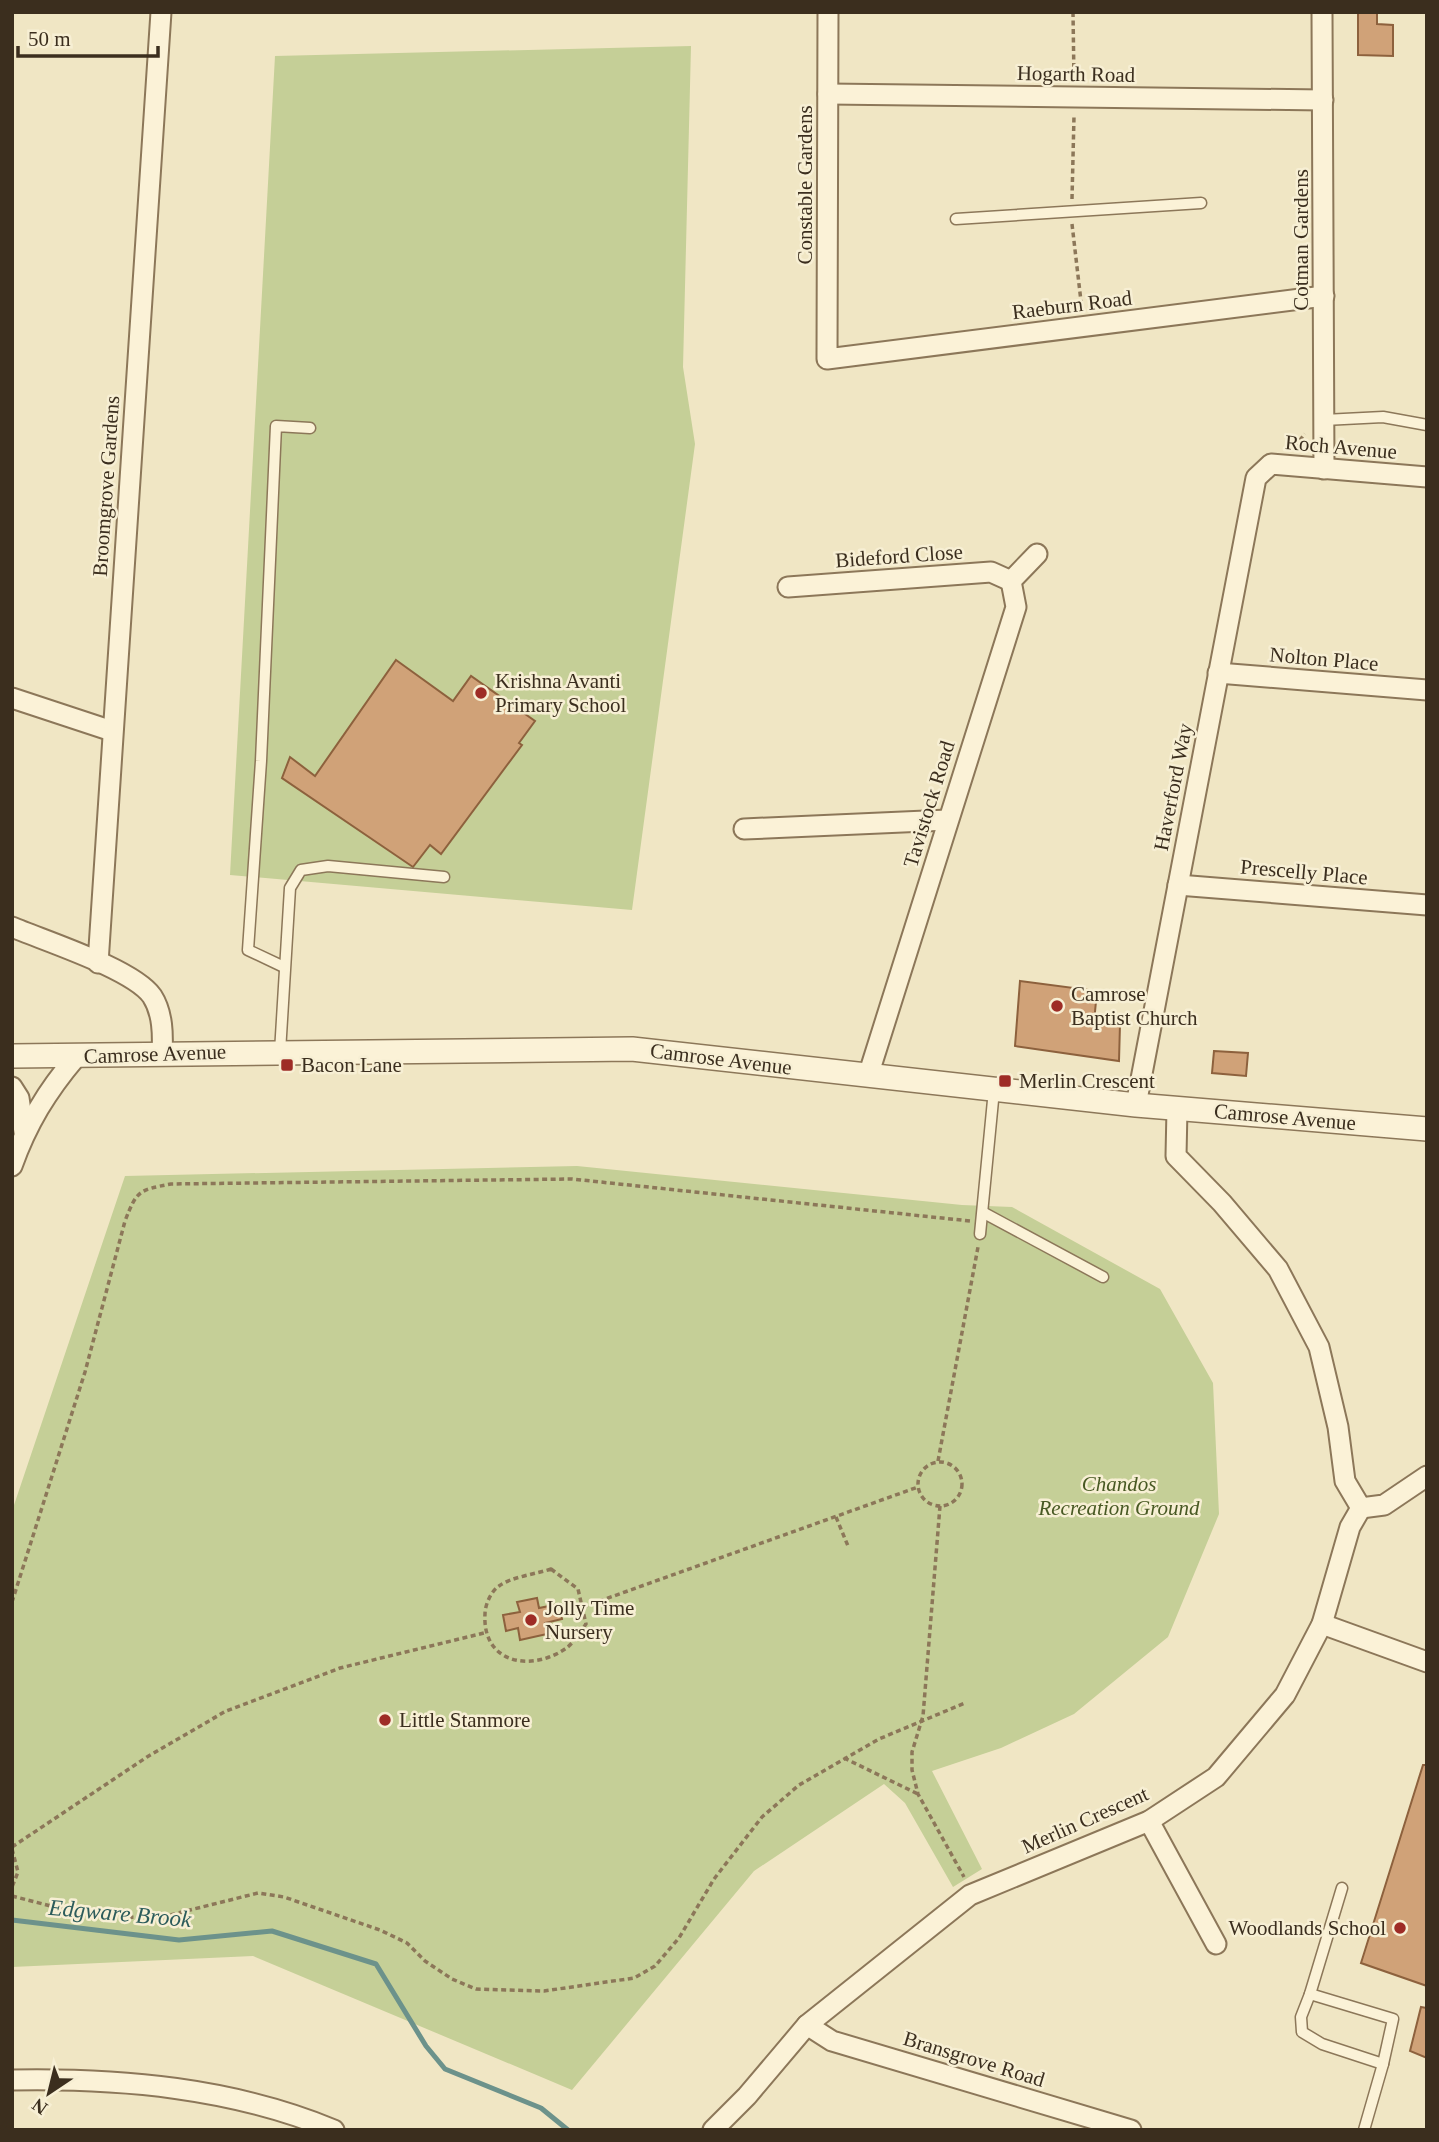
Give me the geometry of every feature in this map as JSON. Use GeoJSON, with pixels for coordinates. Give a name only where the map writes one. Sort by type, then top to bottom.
{"type":"FeatureCollection","features":[{"type":"Feature","properties":{"kind":"street","name":"Broomgrove Gardens"},"geometry":{"type":"LineString","coordinates":[[98,963],[161,12]]}},
{"type":"Feature","properties":{"kind":"street","name":"Constable Gardens"},"geometry":{"type":"LineString","coordinates":[[827,359],[828,12]]}},
{"type":"Feature","properties":{"kind":"street","name":"Cotman Gardens"},"geometry":{"type":"LineString","coordinates":[[1322,12],[1324,468]]}},
{"type":"Feature","properties":{"kind":"street","name":"Hogarth Road"},"geometry":{"type":"LineString","coordinates":[[828,94],[1323,100]]}},
{"type":"Feature","properties":{"kind":"street","name":"Raeburn Road"},"geometry":{"type":"LineString","coordinates":[[827,359],[1324,296]]}},
{"type":"Feature","properties":{"kind":"street","name":"Roch Avenue"},"geometry":{"type":"LineString","coordinates":[[1256,478],[1272,464],[1427,477]]}},
{"type":"Feature","properties":{"kind":"street","name":"Haverford Way"},"geometry":{"type":"LineString","coordinates":[[1136,1105],[1256,478]]}},
{"type":"Feature","properties":{"kind":"street"},"geometry":{"type":"LineString","coordinates":[[1011,581],[1037,554]]}},
{"type":"Feature","properties":{"kind":"street","name":"Bideford Close"},"geometry":{"type":"LineString","coordinates":[[788,587],[991,572],[1011,581]]}},
{"type":"Feature","properties":{"kind":"street","name":"Tavistock Road"},"geometry":{"type":"LineString","coordinates":[[869,1076],[1016,607],[1011,581]]}},
{"type":"Feature","properties":{"kind":"street","name":"Nolton Place"},"geometry":{"type":"LineString","coordinates":[[1218,673],[1427,690]]}},
{"type":"Feature","properties":{"kind":"street"},"geometry":{"type":"LineString","coordinates":[[12,698],[112,731]]}},
{"type":"Feature","properties":{"kind":"street"},"geometry":{"type":"LineString","coordinates":[[744,829],[948,820]]}},
{"type":"Feature","properties":{"kind":"street","name":"Prescelly Place"},"geometry":{"type":"LineString","coordinates":[[1178,885],[1427,905]]}},
{"type":"Feature","properties":{"kind":"street"},"geometry":{"type":"LineString","coordinates":[[12,927],[134,979],[152,997],[163,1024],[162,1054]]}},
{"type":"Feature","properties":{"kind":"street","name":"Camrose Avenue"},"geometry":{"type":"LineString","coordinates":[[12,1056],[632,1049],[1136,1105],[1427,1129]]}},
{"type":"Feature","properties":{"kind":"street"},"geometry":{"type":"LineString","coordinates":[[12,1166],[24,1132],[49,1088],[76,1056]]}},
{"type":"Feature","properties":{"kind":"street"},"geometry":{"type":"LineString","coordinates":[[12,1087],[19,1098],[24,1132]]}},
{"type":"Feature","properties":{"kind":"street"},"geometry":{"type":"LineString","coordinates":[[1177,1109],[1176,1156],[1222,1203],[1278,1269],[1319,1347],[1338,1427],[1345,1481],[1361,1508],[1384,1506],[1427,1476]]}},
{"type":"Feature","properties":{"kind":"street","name":"Merlin Crescent"},"geometry":{"type":"LineString","coordinates":[[713,2130],[747,2096],[807,2025],[970,1895],[1149,1821],[1216,1777],[1285,1695],[1322,1624],[1350,1527],[1361,1508]]}},
{"type":"Feature","properties":{"kind":"street"},"geometry":{"type":"LineString","coordinates":[[1322,1624],[1427,1662]]}},
{"type":"Feature","properties":{"kind":"street"},"geometry":{"type":"LineString","coordinates":[[1149,1821],[1216,1944]]}},
{"type":"Feature","properties":{"kind":"street","name":"Bransgrove Road"},"geometry":{"type":"LineString","coordinates":[[807,2025],[832,2041],[1131,2130]]}},
{"type":"Feature","properties":{"kind":"street"},"geometry":{"type":"LineString","coordinates":[[12,2080],[75,2079],[180,2088],[292,2112],[334,2130]]}},
{"type":"Feature","properties":{"kind":"lane"},"geometry":{"type":"LineString","coordinates":[[956,219],[1202,203]]}},
{"type":"Feature","properties":{"kind":"lane"},"geometry":{"type":"LineString","coordinates":[[1324,417],[1383,417],[1427,425]]}},
{"type":"Feature","properties":{"kind":"lane"},"geometry":{"type":"LineString","coordinates":[[284,967],[247,950],[261,761],[276,426],[310,428]]}},
{"type":"Feature","properties":{"kind":"lane"},"geometry":{"type":"LineString","coordinates":[[281,1052],[290,888],[301,870],[328,866],[444,877]]}},
{"type":"Feature","properties":{"kind":"lane"},"geometry":{"type":"LineString","coordinates":[[980,1234],[994,1090]]}},
{"type":"Feature","properties":{"kind":"lane"},"geometry":{"type":"LineString","coordinates":[[983,1217],[1103,1277]]}},
{"type":"Feature","properties":{"kind":"lane"},"geometry":{"type":"LineString","coordinates":[[1342,1888],[1301,2017],[1302,2032],[1322,2045],[1384,2064]]}},
{"type":"Feature","properties":{"kind":"lane"},"geometry":{"type":"LineString","coordinates":[[1310,1994],[1393,2019],[1384,2064],[1364,2130]]}},
{"type":"Feature","properties":{"kind":"path"},"geometry":{"type":"LineString","coordinates":[[1073,12],[1072,212],[1084,326]]}},
{"type":"Feature","properties":{"kind":"path"},"geometry":{"type":"LineString","coordinates":[[1279,464],[1324,417]]}},
{"type":"Feature","properties":{"kind":"path"},"geometry":{"type":"LineString","coordinates":[[12,1602],[56,1468],[125,1221],[134,1197],[141,1189],[171,1184],[572,1179],[983,1217]]}},
{"type":"Feature","properties":{"kind":"path"},"geometry":{"type":"LineString","coordinates":[[938,1461],[980,1234]]}},
{"type":"Feature","properties":{"kind":"path"},"geometry":{"type":"LineString","coordinates":[[938,1461],[946,1462],[959,1471],[962,1487],[955,1500],[940,1506],[926,1500],[918,1487],[925,1467],[938,1461]]}},
{"type":"Feature","properties":{"kind":"path"},"geometry":{"type":"LineString","coordinates":[[583,1607],[918,1487]]}},
{"type":"Feature","properties":{"kind":"path"},"geometry":{"type":"LineString","coordinates":[[940,1506],[922,1723],[912,1752],[912,1770],[918,1794],[966,1879],[970,1895]]}},
{"type":"Feature","properties":{"kind":"path"},"geometry":{"type":"LineString","coordinates":[[836,1517],[848,1546]]}},
{"type":"Feature","properties":{"kind":"path"},"geometry":{"type":"LineString","coordinates":[[551,1569],[578,1590],[586,1624],[566,1649],[520,1662],[499,1654],[484,1633],[485,1605],[498,1586],[551,1569]]}},
{"type":"Feature","properties":{"kind":"path"},"geometry":{"type":"LineString","coordinates":[[12,1887],[18,1872],[12,1848],[147,1756],[226,1711],[340,1668],[484,1633]]}},
{"type":"Feature","properties":{"kind":"path"},"geometry":{"type":"LineString","coordinates":[[12,1896],[90,1916],[158,1918],[258,1893],[284,1897],[380,1930],[407,1942],[425,1961],[452,1979],[476,1989],[544,1991],[634,1978],[655,1966],[679,1938],[714,1879],[762,1817],[799,1784],[879,1739],[965,1703]]}},
{"type":"Feature","properties":{"kind":"path"},"geometry":{"type":"LineString","coordinates":[[843,1758],[918,1794]]}},
{"type":"Feature","properties":{"kind":"green space"},"geometry":{"type":"Polygon","coordinates":[[[691,46],[683,367],[695,444],[632,910],[230,875],[275,56],[691,46]]]}},
{"type":"Feature","properties":{"kind":"green space","name":"Chandos Recreation Ground"},"geometry":{"type":"Polygon","coordinates":[[[577,1166],[962,1205],[1012,1207],[1160,1289],[1213,1383],[1219,1514],[1168,1637],[1074,1714],[1001,1748],[932,1771],[982,1869],[953,1887],[905,1803],[884,1784],[754,1871],[572,2090],[253,1956],[12,1967],[12,1511],[125,1176],[577,1166]]]}},
{"type":"Feature","properties":{"kind":"building"},"geometry":{"type":"Polygon","coordinates":[[[1358,12],[1377,12],[1377,24],[1393,25],[1393,56],[1358,55],[1358,12]]]}},
{"type":"Feature","properties":{"kind":"building"},"geometry":{"type":"Polygon","coordinates":[[[396,660],[453,701],[471,676],[535,721],[519,743],[522,745],[441,854],[430,845],[413,867],[282,778],[290,757],[315,776],[396,660]]]}},
{"type":"Feature","properties":{"kind":"building","name":"Camrose Baptist Church"},"geometry":{"type":"Polygon","coordinates":[[[1020,981],[1097,991],[1094,1022],[1120,1024],[1119,1061],[1015,1046],[1020,981]]]}},
{"type":"Feature","properties":{"kind":"building"},"geometry":{"type":"Polygon","coordinates":[[[1214,1051],[1248,1053],[1246,1076],[1212,1073],[1214,1051]]]}},
{"type":"Feature","properties":{"kind":"building","name":"Jolly Time Nursery"},"geometry":{"type":"Polygon","coordinates":[[[537,1598],[539,1608],[559,1604],[562,1619],[545,1623],[547,1634],[520,1640],[518,1628],[506,1631],[503,1615],[520,1612],[517,1602],[537,1598]]]}},
{"type":"Feature","properties":{"kind":"building"},"geometry":{"type":"Polygon","coordinates":[[[1423,1765],[1427,1765],[1427,1986],[1361,1963],[1423,1765]]]}},
{"type":"Feature","properties":{"kind":"building"},"geometry":{"type":"Polygon","coordinates":[[[1421,2007],[1427,2008],[1427,2058],[1410,2051],[1421,2007]]]}},
{"type":"Feature","properties":{"kind":"waterway","name":"Edgware Brook"},"geometry":{"type":"LineString","coordinates":[[12,1920],[179,1940],[272,1931],[376,1964],[426,2046],[445,2069],[541,2108],[568,2130]]}},
{"type":"Feature","properties":{"kind":"place","name":"Krishna Avanti Primary School"},"geometry":{"type":"Point","coordinates":[481,693]}},
{"type":"Feature","properties":{"kind":"place","name":"Camrose Baptist Church"},"geometry":{"type":"Point","coordinates":[1057,1006]}},
{"type":"Feature","properties":{"kind":"place","name":"Bacon Lane"},"geometry":{"type":"Point","coordinates":[287,1065]}},
{"type":"Feature","properties":{"kind":"place","name":"Merlin Crescent"},"geometry":{"type":"Point","coordinates":[1005,1081]}},
{"type":"Feature","properties":{"kind":"place","name":"Jolly Time Nursery"},"geometry":{"type":"Point","coordinates":[531,1620]}},
{"type":"Feature","properties":{"kind":"place","name":"Little Stanmore"},"geometry":{"type":"Point","coordinates":[385,1720]}},
{"type":"Feature","properties":{"kind":"place","name":"Woodlands School"},"geometry":{"type":"Point","coordinates":[1400,1928]}}]}
